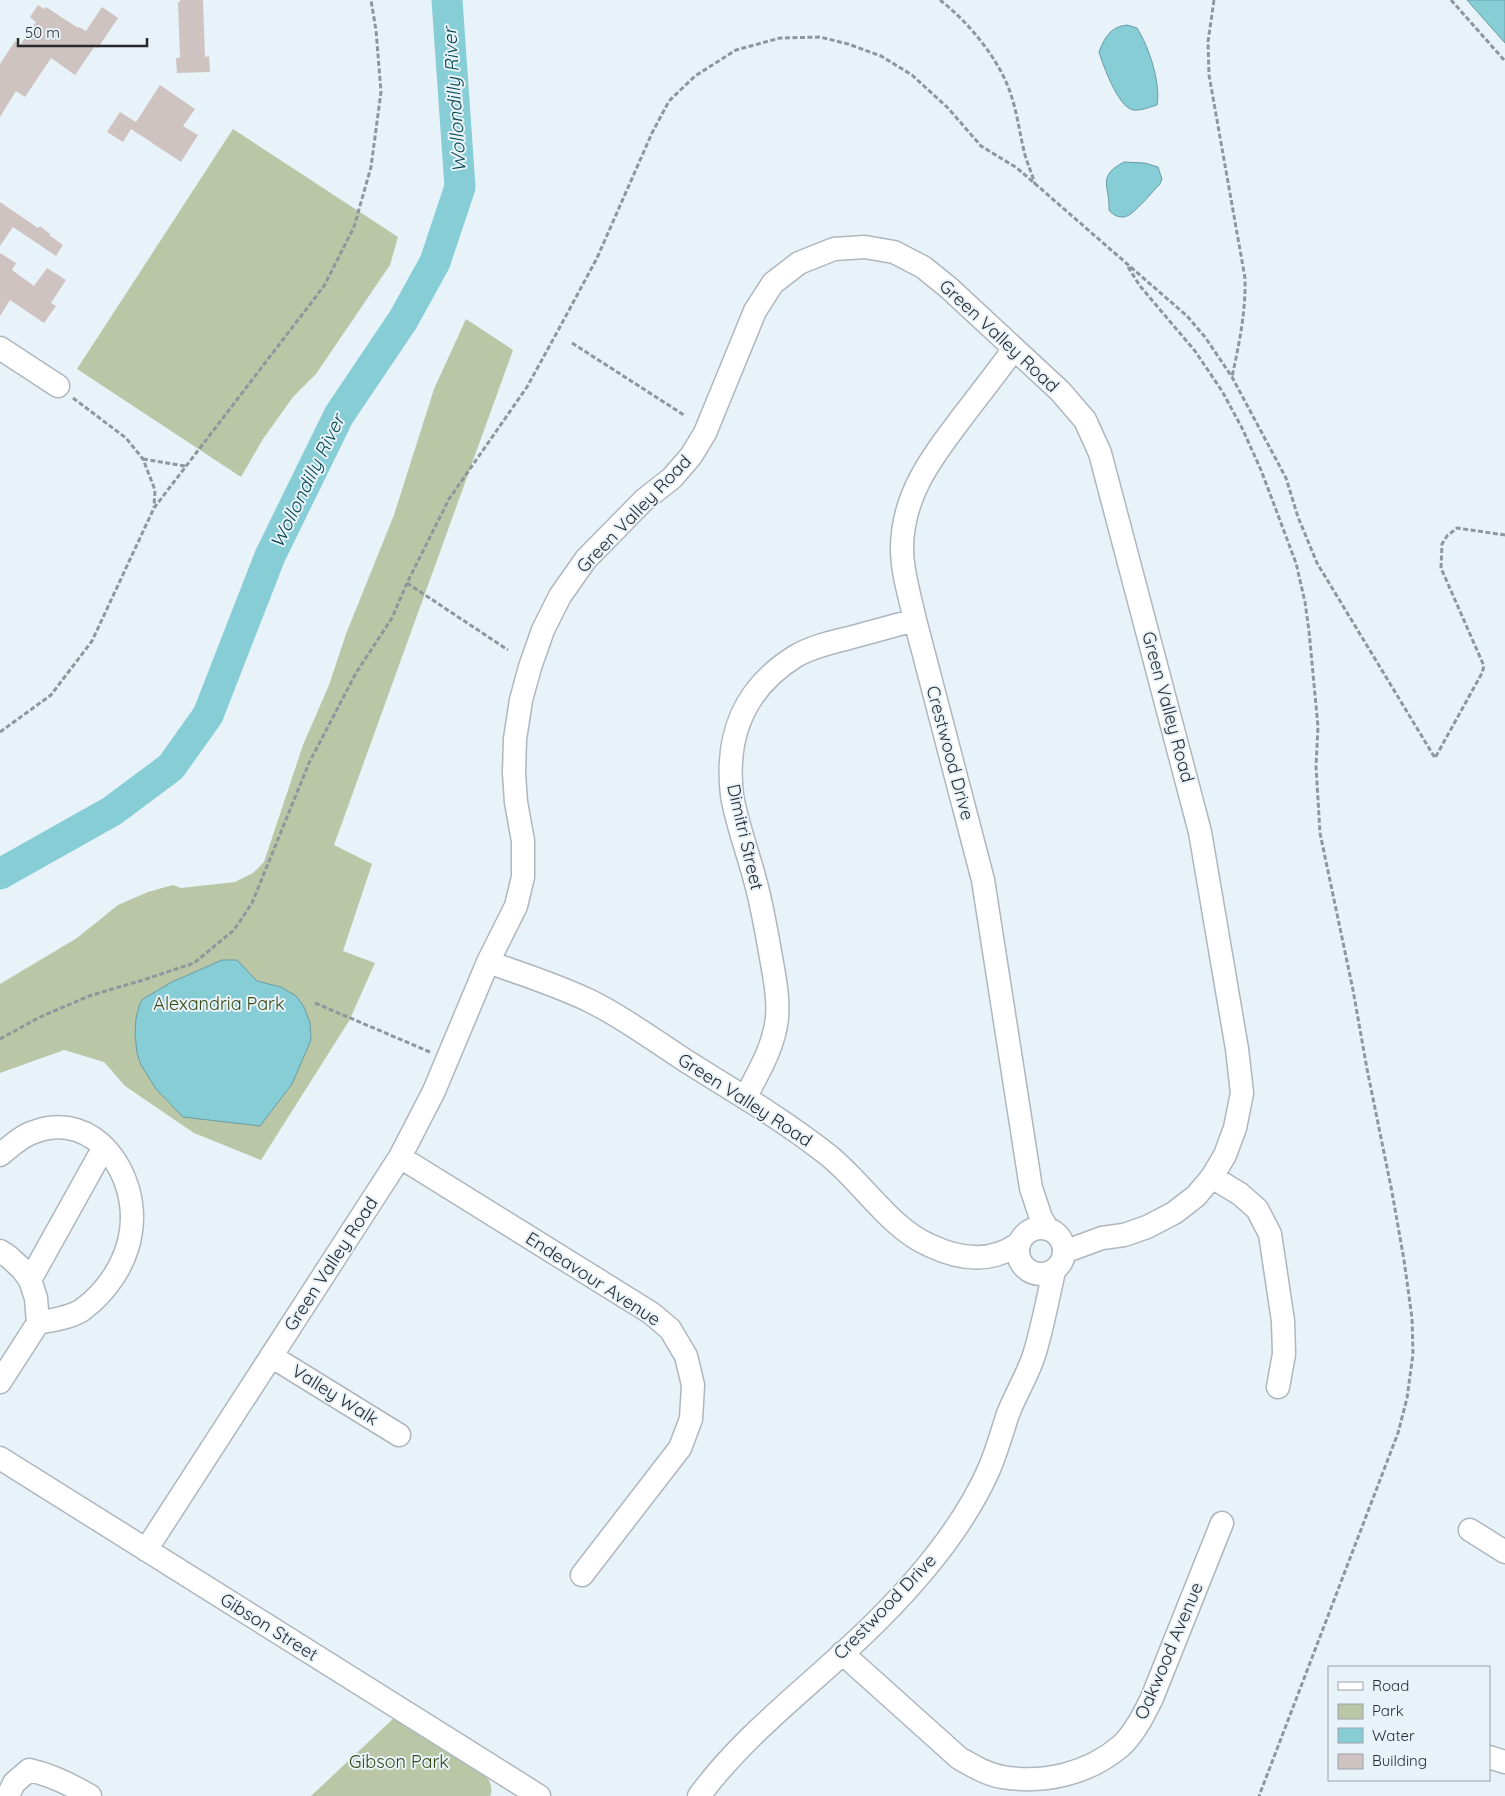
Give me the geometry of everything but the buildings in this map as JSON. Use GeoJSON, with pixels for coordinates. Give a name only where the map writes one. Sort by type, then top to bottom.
{"type":"FeatureCollection","features":[{"type":"Feature","properties":{"kind":"street","name":"Green Valley Road"},"geometry":{"type":"LineString","coordinates":[[146,1550],[400,1158],[434,1091],[488,962],[516,906],[523,876],[523,841],[514,773],[515,739],[521,700],[530,667],[543,630],[560,596],[586,559],[644,500],[672,478],[691,456],[705,433],[754,311],[773,283],[799,263],[834,249],[865,247],[894,252],[923,267],[949,288],[1060,391],[1086,420],[1100,453],[1200,832],[1237,1049],[1242,1093],[1235,1128],[1225,1155],[1212,1177],[1196,1196],[1174,1214],[1148,1227],[1124,1235],[1041,1250],[1011,1249],[985,1257],[968,1258],[950,1254],[927,1245],[907,1232],[829,1156],[745,1098],[592,1002],[560,988],[488,962]]}},
{"type":"Feature","properties":{"kind":"street"},"geometry":{"type":"LineString","coordinates":[[0,348],[58,386]]}},
{"type":"Feature","properties":{"kind":"street","name":"Crestwood Drive"},"geometry":{"type":"LineString","coordinates":[[699,1796],[728,1760],[758,1729],[879,1620],[935,1558],[973,1501],[990,1467],[1008,1414],[1035,1353],[1042,1327],[1037,1280],[1041,1250],[1041,1218],[1031,1188],[982,880],[969,822],[915,620],[905,578],[902,549],[906,517],[914,488],[930,460],[1014,350]]}},
{"type":"Feature","properties":{"kind":"street","name":"Dimitri Street"},"geometry":{"type":"LineString","coordinates":[[745,1098],[772,1042],[776,1018],[777,990],[756,882],[732,797],[730,769],[733,741],[740,719],[754,693],[773,672],[798,655],[830,643],[915,620]]}},
{"type":"Feature","properties":{"kind":"street"},"geometry":{"type":"LineString","coordinates":[[0,1156],[19,1140],[34,1132],[50,1128],[66,1128],[83,1132],[96,1139],[104,1147],[121,1169],[128,1187],[132,1210],[132,1232],[124,1256],[114,1276],[100,1294],[80,1311],[61,1318],[38,1323]]}},
{"type":"Feature","properties":{"kind":"street"},"geometry":{"type":"LineString","coordinates":[[30,1280],[104,1147]]}},
{"type":"Feature","properties":{"kind":"street","name":"Endeavour Avenue"},"geometry":{"type":"LineString","coordinates":[[400,1158],[651,1313],[670,1329],[686,1356],[694,1385],[691,1419],[680,1448],[582,1575]]}},
{"type":"Feature","properties":{"kind":"street"},"geometry":{"type":"LineString","coordinates":[[1212,1177],[1240,1194],[1257,1209],[1270,1234],[1283,1322],[1284,1354],[1278,1387]]}},
{"type":"Feature","properties":{"kind":"street"},"geometry":{"type":"LineString","coordinates":[[0,1251],[22,1269],[30,1280],[36,1298],[38,1323],[0,1382]]}},
{"type":"Feature","properties":{"kind":"street","name":"Valley Walk"},"geometry":{"type":"LineString","coordinates":[[271,1356],[399,1435]]}},
{"type":"Feature","properties":{"kind":"street","name":"Gibson Street"},"geometry":{"type":"LineString","coordinates":[[0,1458],[525,1793]]}},
{"type":"Feature","properties":{"kind":"street","name":"Oakwood Avenue"},"geometry":{"type":"LineString","coordinates":[[842,1653],[952,1752],[977,1768],[1000,1776],[1027,1779],[1054,1778],[1080,1770],[1102,1759],[1122,1745],[1138,1724],[1152,1698],[1222,1523]]}},
{"type":"Feature","properties":{"kind":"street"},"geometry":{"type":"LineString","coordinates":[[1470,1530],[1505,1552]]}},
{"type":"Feature","properties":{"kind":"street"},"geometry":{"type":"LineString","coordinates":[[1490,1758],[1505,1762]]}},
{"type":"Feature","properties":{"kind":"street"},"geometry":{"type":"LineString","coordinates":[[8,1796],[14,1783],[30,1770],[48,1774],[67,1782],[90,1796]]}},
{"type":"Feature","properties":{"kind":"path"},"geometry":{"type":"LineString","coordinates":[[0,732],[51,695],[92,641],[154,508],[324,286],[354,227],[372,167],[380,92],[376,30],[370,0]]}},
{"type":"Feature","properties":{"kind":"path"},"geometry":{"type":"LineString","coordinates":[[940,0],[991,54],[1003,76],[1012,97],[1025,154],[1036,184]]}},
{"type":"Feature","properties":{"kind":"path"},"geometry":{"type":"LineString","coordinates":[[1214,0],[1208,42],[1209,75],[1245,278],[1246,302],[1232,377]]}},
{"type":"Feature","properties":{"kind":"path"},"geometry":{"type":"LineString","coordinates":[[1451,0],[1505,61]]}},
{"type":"Feature","properties":{"kind":"path"},"geometry":{"type":"LineString","coordinates":[[0,1039],[38,1018],[89,996],[194,963],[234,930],[252,904],[309,763],[356,673],[392,618],[406,583],[449,499],[527,387],[561,326],[597,258],[652,133],[669,101],[695,76],[736,50],[780,38],[820,37],[848,44],[881,56],[919,82],[948,108],[981,146],[1017,168],[1187,316],[1205,337],[1232,377],[1286,478],[1298,517],[1317,562],[1435,758],[1482,673],[1484,666],[1441,568],[1442,544],[1447,536],[1457,528],[1505,534]]}},
{"type":"Feature","properties":{"kind":"path"},"geometry":{"type":"LineString","coordinates":[[1126,264],[1140,286],[1195,351],[1226,399],[1242,428],[1261,470],[1296,563],[1305,602],[1314,676],[1318,727],[1316,766],[1320,833],[1392,1192],[1412,1318],[1413,1354],[1407,1398],[1398,1433],[1259,1796]]}},
{"type":"Feature","properties":{"kind":"path"},"geometry":{"type":"LineString","coordinates":[[572,343],[684,415]]}},
{"type":"Feature","properties":{"kind":"path"},"geometry":{"type":"LineString","coordinates":[[58,386],[126,438],[142,459],[155,490],[154,508]]}},
{"type":"Feature","properties":{"kind":"path"},"geometry":{"type":"LineString","coordinates":[[142,459],[185,466]]}},
{"type":"Feature","properties":{"kind":"path"},"geometry":{"type":"LineString","coordinates":[[406,583],[508,650]]}},
{"type":"Feature","properties":{"kind":"path"},"geometry":{"type":"LineString","coordinates":[[315,1003],[430,1052],[433,1044]]}},
{"type":"Feature","properties":{"kind":"green space"},"geometry":{"type":"Polygon","coordinates":[[[233,129],[398,237],[390,265],[316,374],[293,397],[263,439],[241,477],[77,369],[233,129]]]}},
{"type":"Feature","properties":{"kind":"green space","name":"Alexandria Park"},"geometry":{"type":"Polygon","coordinates":[[[466,319],[513,350],[334,845],[372,864],[343,951],[375,963],[349,1021],[261,1160],[194,1133],[125,1086],[104,1062],[64,1050],[0,1073],[0,984],[77,938],[118,905],[148,892],[173,885],[181,888],[235,882],[253,873],[264,862],[303,745],[329,685],[346,634],[394,515],[434,389],[466,319]]]}},
{"type":"Feature","properties":{"kind":"green space","name":"Gibson Park"},"geometry":{"type":"Polygon","coordinates":[[[395,1717],[483,1772],[490,1783],[490,1796],[311,1796],[395,1717]]]}},
{"type":"Feature","properties":{"kind":"water"},"geometry":{"type":"Polygon","coordinates":[[[1467,0],[1505,0],[1505,43],[1467,0]]]}},
{"type":"Feature","properties":{"kind":"water"},"geometry":{"type":"Polygon","coordinates":[[[1127,25],[1137,28],[1150,55],[1156,76],[1157,105],[1145,109],[1133,110],[1122,102],[1112,85],[1099,52],[1112,30],[1127,25]]]}},
{"type":"Feature","properties":{"kind":"water"},"geometry":{"type":"Polygon","coordinates":[[[1124,162],[1145,163],[1158,167],[1162,179],[1160,184],[1139,207],[1125,217],[1119,217],[1109,210],[1106,182],[1110,172],[1124,162]]]}},
{"type":"Feature","properties":{"kind":"water"},"geometry":{"type":"Polygon","coordinates":[[[222,960],[237,960],[257,981],[281,987],[296,996],[304,1007],[310,1023],[311,1040],[292,1084],[260,1126],[183,1117],[156,1089],[141,1065],[137,1053],[136,1018],[143,999],[172,982],[222,960]]]}},
{"type":"Feature","properties":{"kind":"waterway","name":"Wollondilly River"},"geometry":{"type":"LineString","coordinates":[[0,874],[112,811],[171,767],[208,715],[270,556],[339,415],[403,320],[435,262],[460,187],[447,0]]}}]}
